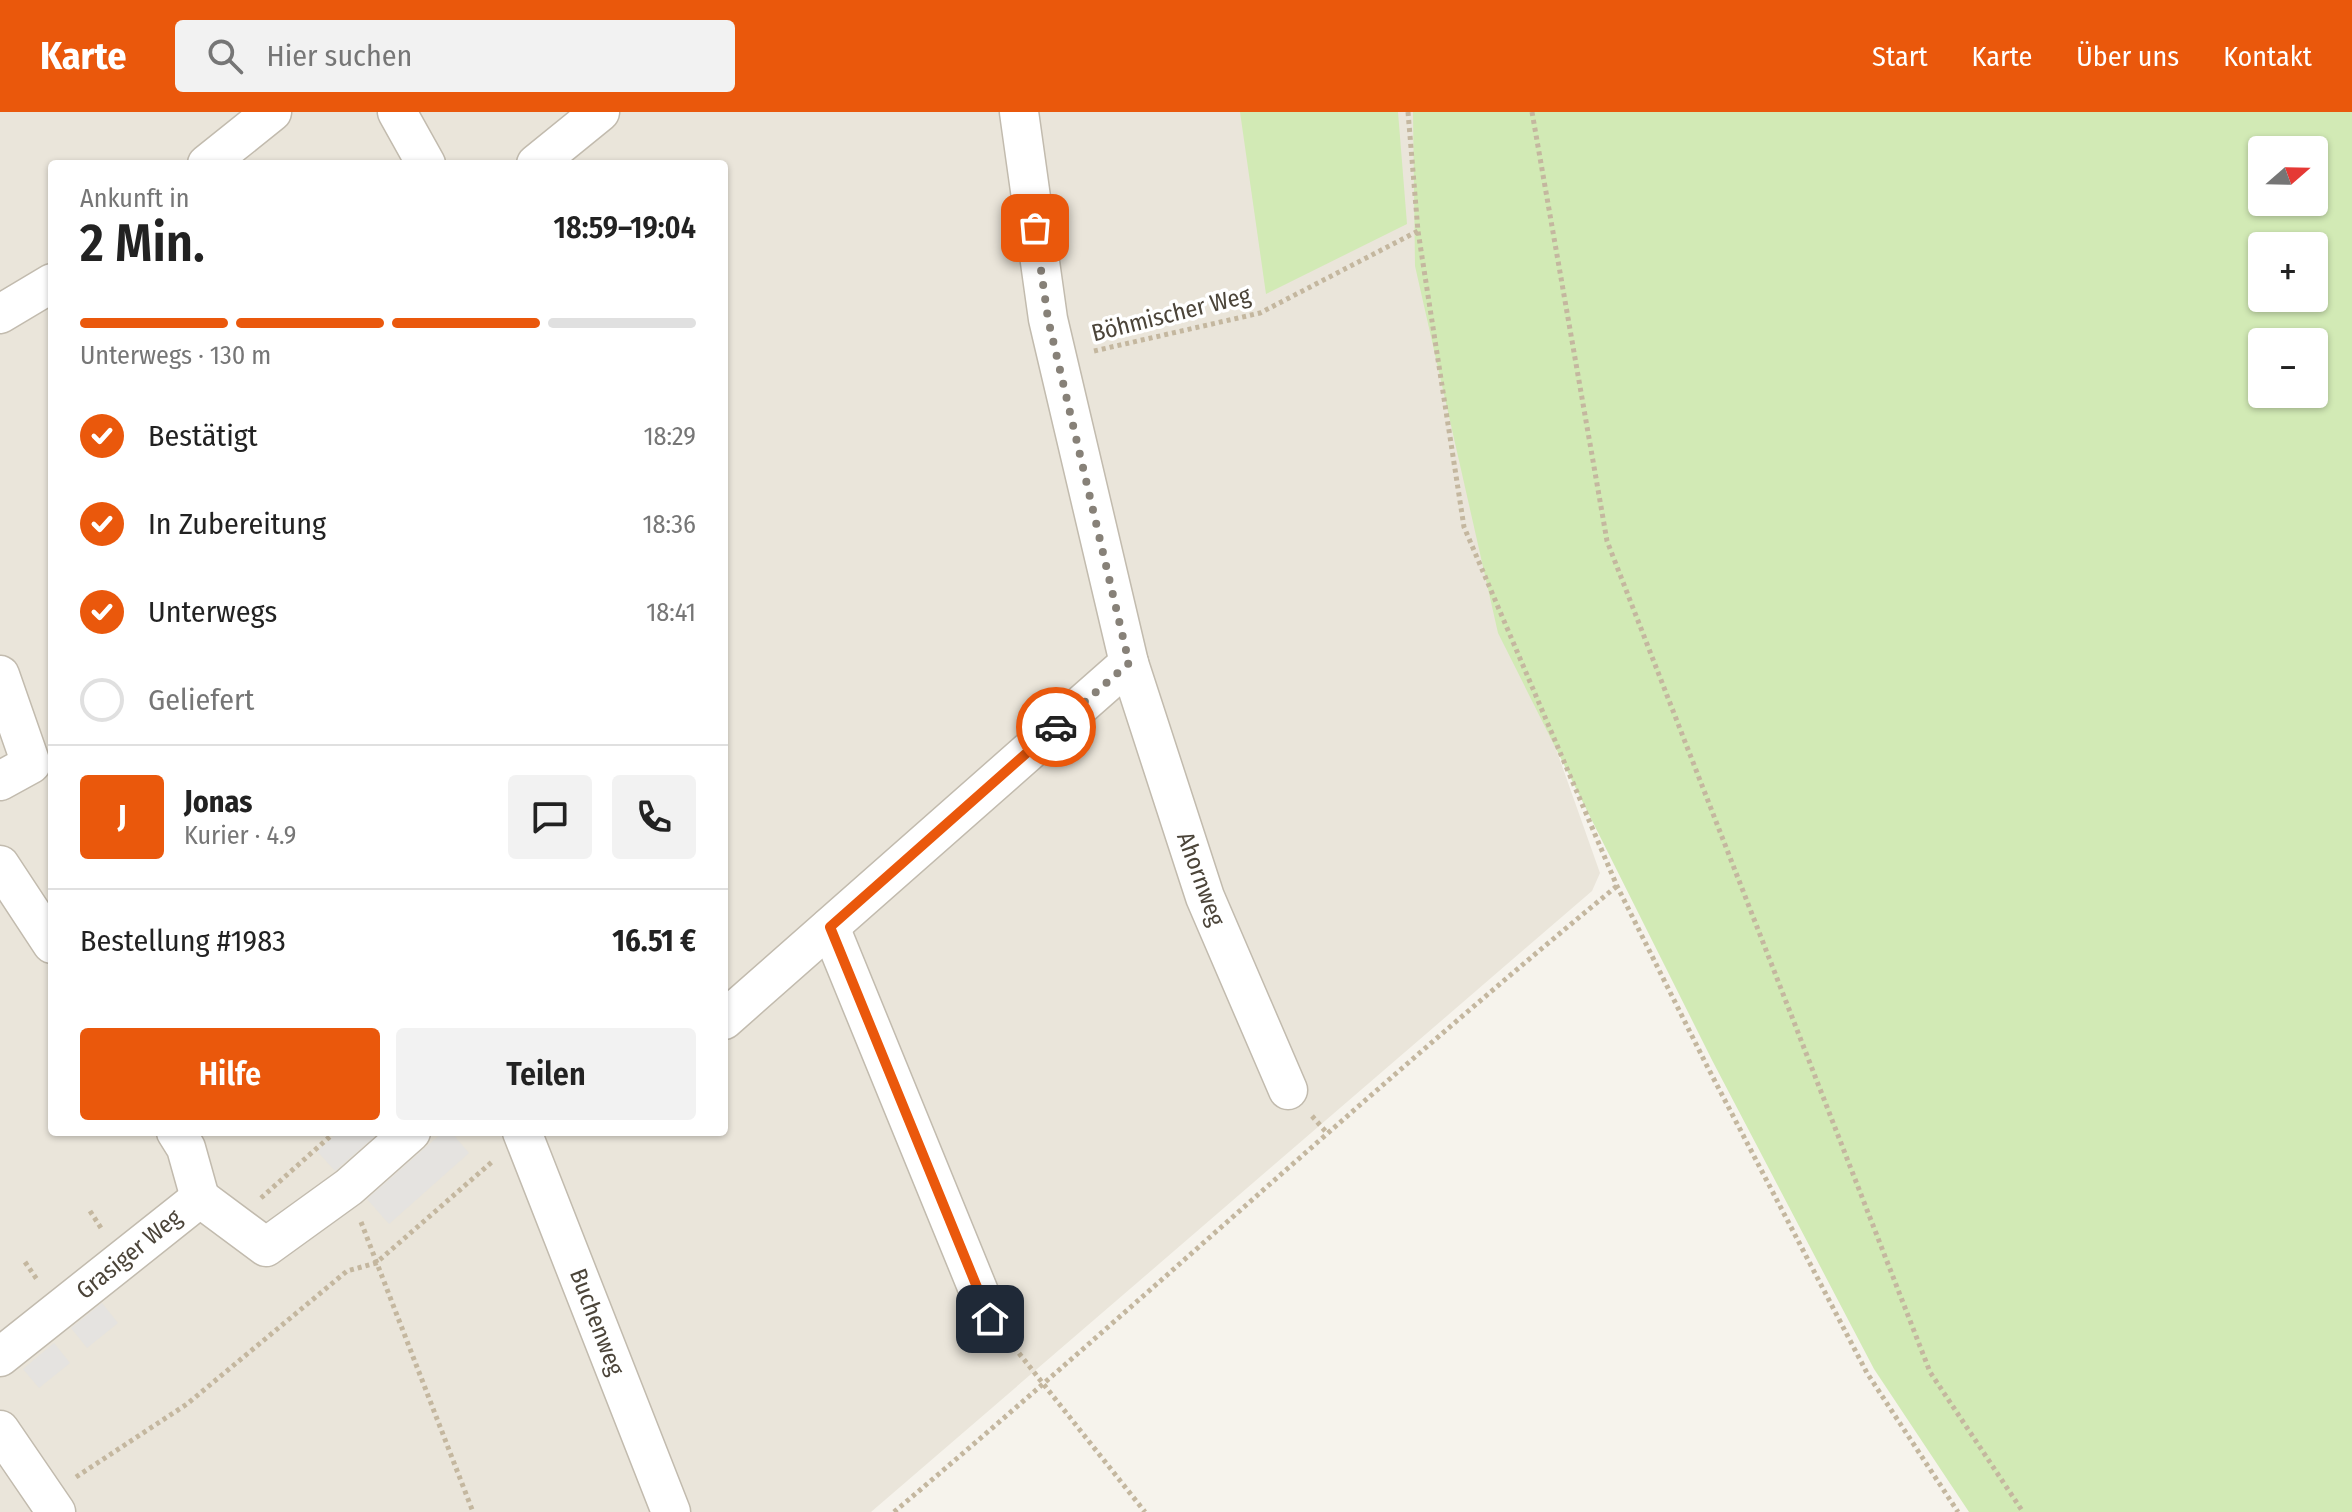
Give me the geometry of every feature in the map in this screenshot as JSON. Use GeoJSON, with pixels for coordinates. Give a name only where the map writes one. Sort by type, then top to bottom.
{"type":"FeatureCollection","features":[{"type":"Feature","properties":{"kind":"street"},"geometry":{"type":"LineString","coordinates":[[212,160],[272,112]]}},
{"type":"Feature","properties":{"kind":"street"},"geometry":{"type":"LineString","coordinates":[[397,112],[424,160]]}},
{"type":"Feature","properties":{"kind":"street"},"geometry":{"type":"LineString","coordinates":[[541,160],[600,112]]}},
{"type":"Feature","properties":{"kind":"street","name":"Ahornweg"},"geometry":{"type":"LineString","coordinates":[[1019,112],[1048,319],[1129,663],[1205,897],[1288,1090]]}},
{"type":"Feature","properties":{"kind":"street"},"geometry":{"type":"LineString","coordinates":[[6,298],[48,284]]}},
{"type":"Feature","properties":{"kind":"street"},"geometry":{"type":"LineString","coordinates":[[728,1016],[1129,663]]}},
{"type":"Feature","properties":{"kind":"street"},"geometry":{"type":"LineString","coordinates":[[0,675],[31,764],[0,781]]}},
{"type":"Feature","properties":{"kind":"street"},"geometry":{"type":"LineString","coordinates":[[0,865],[48,938]]}},
{"type":"Feature","properties":{"kind":"street"},"geometry":{"type":"LineString","coordinates":[[830,927],[990,1319]]}},
{"type":"Feature","properties":{"kind":"street"},"geometry":{"type":"LineString","coordinates":[[178,1136],[186,1148],[200,1198]]}},
{"type":"Feature","properties":{"kind":"street","name":"Grasiger Weg"},"geometry":{"type":"LineString","coordinates":[[0,1357],[200,1198],[266,1247],[349,1187],[406,1136]]}},
{"type":"Feature","properties":{"kind":"street","name":"Buchenweg"},"geometry":{"type":"LineString","coordinates":[[524,1136],[671,1512]]}},
{"type":"Feature","properties":{"kind":"street"},"geometry":{"type":"LineString","coordinates":[[0,1430],[51,1505]]}},
{"type":"Feature","properties":{"kind":"path"},"geometry":{"type":"LineString","coordinates":[[1408,112],[1418,231],[1464,527],[1617,886],[1867,1373],[1958,1512]]}},
{"type":"Feature","properties":{"kind":"path"},"geometry":{"type":"LineString","coordinates":[[1532,112],[1607,541],[1930,1372],[2023,1512]]}},
{"type":"Feature","properties":{"kind":"path","name":"Böhmischer Weg"},"geometry":{"type":"LineString","coordinates":[[1058,359],[1260,313],[1418,231]]}},
{"type":"Feature","properties":{"kind":"path"},"geometry":{"type":"LineString","coordinates":[[894,1512],[1045,1384],[1327,1133],[1617,886]]}},
{"type":"Feature","properties":{"kind":"path"},"geometry":{"type":"LineString","coordinates":[[233,1223],[331,1136]]}},
{"type":"Feature","properties":{"kind":"path"},"geometry":{"type":"LineString","coordinates":[[51,1505],[187,1404],[347,1271],[376,1263],[520,1136]]}},
{"type":"Feature","properties":{"kind":"path"},"geometry":{"type":"LineString","coordinates":[[349,1187],[473,1512]]}},
{"type":"Feature","properties":{"kind":"path"},"geometry":{"type":"LineString","coordinates":[[990,1319],[1145,1512]]}},
{"type":"Feature","properties":{"kind":"shaded area"},"geometry":{"type":"Polygon","coordinates":[[[0,112],[1420,112],[1476,523],[1600,873],[1592,891],[871,1512],[0,1512],[0,112]]]}},
{"type":"Feature","properties":{"kind":"shaded area"},"geometry":{"type":"Polygon","coordinates":[[[334,1136],[375,1136],[335,1171],[317,1151],[334,1136]]]}},
{"type":"Feature","properties":{"kind":"shaded area"},"geometry":{"type":"Polygon","coordinates":[[[438,1136],[454,1136],[469,1153],[389,1224],[367,1199],[438,1136]]]}},
{"type":"Feature","properties":{"kind":"shaded area"},"geometry":{"type":"Polygon","coordinates":[[[102,1303],[118,1323],[87,1348],[71,1328],[102,1303]]]}},
{"type":"Feature","properties":{"kind":"shaded area"},"geometry":{"type":"Polygon","coordinates":[[[54,1343],[70,1363],[39,1388],[23,1369],[54,1343]]]}},
{"type":"Feature","properties":{"kind":"green space"},"geometry":{"type":"Polygon","coordinates":[[[1240,112],[1398,112],[1407,224],[1266,294],[1240,112]]]}},
{"type":"Feature","properties":{"kind":"green space"},"geometry":{"type":"Polygon","coordinates":[[[1413,112],[2352,112],[2352,1512],[1969,1512],[1874,1369],[1713,1062],[1498,633],[1415,266],[1413,112]]]}},
{"type":"Feature","properties":{"kind":"way so far"},"geometry":{"type":"LineString","coordinates":[[1035,228],[1048,319],[1129,663],[1056,727]]}},
{"type":"Feature","properties":{"kind":"route"},"geometry":{"type":"LineString","coordinates":[[990,1319],[830,927],[1056,727]]}}]}
